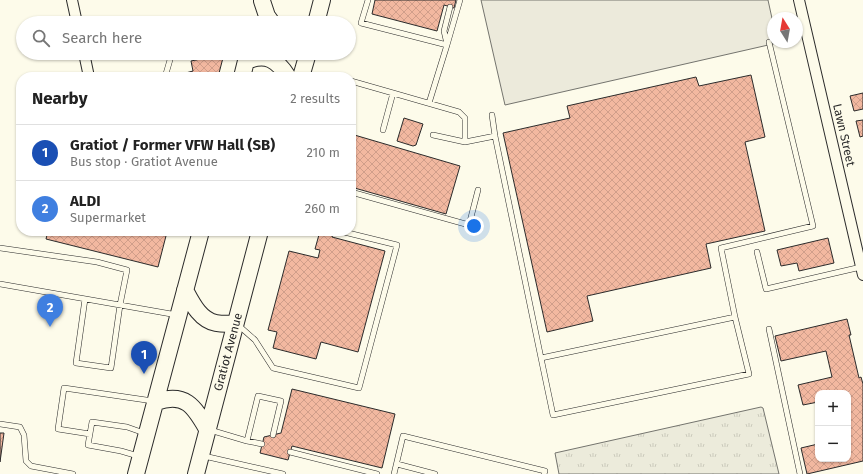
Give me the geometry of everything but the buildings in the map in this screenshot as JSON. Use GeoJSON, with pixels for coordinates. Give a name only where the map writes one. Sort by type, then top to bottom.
{"type":"FeatureCollection","features":[{"type":"Feature","properties":{"kind":"main road"},"geometry":{"type":"LineString","coordinates":[[318,16],[322,0]]}},
{"type":"Feature","properties":{"kind":"main road"},"geometry":{"type":"LineString","coordinates":[[258,16],[262,1]]}},
{"type":"Feature","properties":{"kind":"main road"},"geometry":{"type":"LineString","coordinates":[[262,1],[267,16]]}},
{"type":"Feature","properties":{"kind":"main road"},"geometry":{"type":"LineString","coordinates":[[243,72],[246,60]]}},
{"type":"Feature","properties":{"kind":"main road"},"geometry":{"type":"LineString","coordinates":[[273,60],[284,72]]}},
{"type":"Feature","properties":{"kind":"main road"},"geometry":{"type":"LineString","coordinates":[[302,72],[306,60]]}},
{"type":"Feature","properties":{"kind":"main road"},"geometry":{"type":"LineString","coordinates":[[136,474],[200,236]]}},
{"type":"Feature","properties":{"kind":"main road","name":"Gratiot Avenue"},"geometry":{"type":"LineString","coordinates":[[196,474],[259,236]]}},
{"type":"Feature","properties":{"kind":"main road"},"geometry":{"type":"LineString","coordinates":[[185,290],[194,307],[210,322],[217,324],[235,324]]}},
{"type":"Feature","properties":{"kind":"main road"},"geometry":{"type":"LineString","coordinates":[[156,402],[171,398],[179,399],[187,403],[194,408],[207,429]]}},
{"type":"Feature","properties":{"kind":"street"},"geometry":{"type":"LineString","coordinates":[[72,0],[75,16]]}},
{"type":"Feature","properties":{"kind":"street","name":"Lawn Street"},"geometry":{"type":"LineString","coordinates":[[799,0],[862,271]]}},
{"type":"Feature","properties":{"kind":"street"},"geometry":{"type":"LineString","coordinates":[[85,60],[88,72]]}},
{"type":"Feature","properties":{"kind":"lane"},"geometry":{"type":"LineString","coordinates":[[368,0],[362,23],[447,45]]}},
{"type":"Feature","properties":{"kind":"lane"},"geometry":{"type":"LineString","coordinates":[[429,103],[460,0]]}},
{"type":"Feature","properties":{"kind":"lane"},"geometry":{"type":"LineString","coordinates":[[447,45],[444,31],[450,7]]}},
{"type":"Feature","properties":{"kind":"lane"},"geometry":{"type":"LineString","coordinates":[[492,115],[495,136],[553,415],[741,376],[749,374],[735,317],[721,248],[813,226],[770,48]]}},
{"type":"Feature","properties":{"kind":"lane"},"geometry":{"type":"LineString","coordinates":[[166,72],[170,60]]}},
{"type":"Feature","properties":{"kind":"lane"},"geometry":{"type":"LineString","coordinates":[[356,82],[459,112],[465,118],[465,142]]}},
{"type":"Feature","properties":{"kind":"lane"},"geometry":{"type":"LineString","coordinates":[[383,130],[393,93]]}},
{"type":"Feature","properties":{"kind":"lane"},"geometry":{"type":"LineString","coordinates":[[434,135],[465,142],[495,136]]}},
{"type":"Feature","properties":{"kind":"lane"},"geometry":{"type":"LineString","coordinates":[[356,193],[469,225],[478,190]]}},
{"type":"Feature","properties":{"kind":"lane"},"geometry":{"type":"LineString","coordinates":[[235,324],[255,340],[273,368],[359,388],[397,245],[356,235]]}},
{"type":"Feature","properties":{"kind":"lane"},"geometry":{"type":"LineString","coordinates":[[0,248],[97,262],[127,270],[120,305],[111,368],[76,363],[85,299]]}},
{"type":"Feature","properties":{"kind":"lane"},"geometry":{"type":"LineString","coordinates":[[757,252],[766,289],[862,271]]}},
{"type":"Feature","properties":{"kind":"lane"},"geometry":{"type":"LineString","coordinates":[[0,284],[178,315]]}},
{"type":"Feature","properties":{"kind":"lane"},"geometry":{"type":"LineString","coordinates":[[541,358],[735,317]]}},
{"type":"Feature","properties":{"kind":"lane"},"geometry":{"type":"LineString","coordinates":[[769,329],[800,474]]}},
{"type":"Feature","properties":{"kind":"lane"},"geometry":{"type":"LineString","coordinates":[[90,434],[58,429],[64,388],[156,402]]}},
{"type":"Feature","properties":{"kind":"lane"},"geometry":{"type":"LineString","coordinates":[[247,441],[258,396],[281,401],[273,435]]}},
{"type":"Feature","properties":{"kind":"lane"},"geometry":{"type":"LineString","coordinates":[[141,457],[121,451],[88,445],[92,422],[127,427],[147,434]]}},
{"type":"Feature","properties":{"kind":"lane"},"geometry":{"type":"LineString","coordinates":[[0,424],[20,427],[24,434],[26,461],[31,466],[73,474]]}},
{"type":"Feature","properties":{"kind":"lane"},"geometry":{"type":"LineString","coordinates":[[207,429],[262,444]]}},
{"type":"Feature","properties":{"kind":"lane"},"geometry":{"type":"LineString","coordinates":[[394,474],[403,436],[545,471],[544,474]]}},
{"type":"Feature","properties":{"kind":"lane"},"geometry":{"type":"LineString","coordinates":[[290,452],[377,474]]}},
{"type":"Feature","properties":{"kind":"lane"},"geometry":{"type":"LineString","coordinates":[[201,455],[283,474]]}},
{"type":"Feature","properties":{"kind":"lane"},"geometry":{"type":"LineString","coordinates":[[397,464],[435,474]]}},
{"type":"Feature","properties":{"kind":"green space"},"geometry":{"type":"Polygon","coordinates":[[[761,407],[763,408],[779,474],[559,474],[555,453],[761,407]]]}},
{"type":"Feature","properties":{"kind":"shaded area"},"geometry":{"type":"Polygon","coordinates":[[[481,0],[768,0],[771,12],[767,12],[767,45],[505,105],[481,0]]]}},
{"type":"Feature","properties":{"kind":"place","name":"ALDI"},"geometry":{"type":"Point","coordinates":[50,327]}},
{"type":"Feature","properties":{"kind":"place","name":"Gratiot / Former VFW Hall (SB)"},"geometry":{"type":"Point","coordinates":[144,374]}}]}
